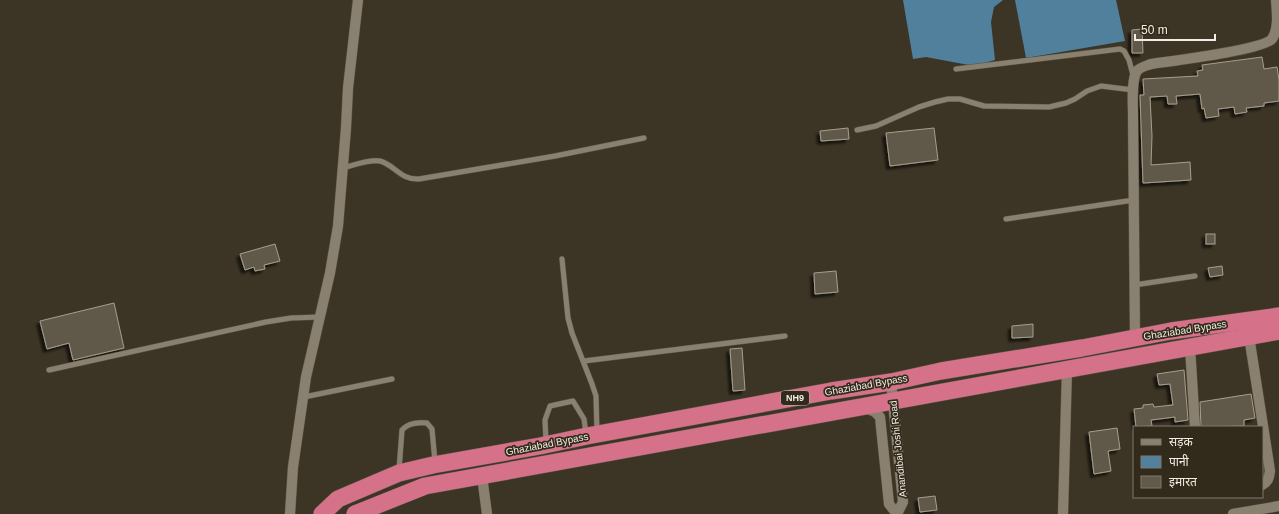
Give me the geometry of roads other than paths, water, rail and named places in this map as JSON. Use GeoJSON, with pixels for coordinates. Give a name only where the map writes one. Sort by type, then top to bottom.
{"type":"FeatureCollection","features":[{"type":"Feature","properties":{"kind":"highway","name":"Ghaziabad Bypass"},"geometry":{"type":"LineString","coordinates":[[322,514],[338,499],[398,473],[435,464],[831,391],[891,382],[941,371],[1135,338],[1279,316]]}},
{"type":"Feature","properties":{"kind":"highway","name":"Ghaziabad Bypass"},"geometry":{"type":"LineString","coordinates":[[355,514],[425,486],[1279,331]]}},
{"type":"Feature","properties":{"kind":"highway"},"geometry":{"type":"LineString","coordinates":[[699,415],[701,436]]}},
{"type":"Feature","properties":{"kind":"street"},"geometry":{"type":"LineString","coordinates":[[290,514],[293,467],[306,377],[321,317],[338,226],[348,88],[358,0]]}},
{"type":"Feature","properties":{"kind":"street"},"geometry":{"type":"LineString","coordinates":[[1135,338],[1133,90],[1136,72],[1151,64],[1264,44],[1272,39],[1278,24],[1276,0]]}},
{"type":"Feature","properties":{"kind":"street"},"geometry":{"type":"LineString","coordinates":[[1249,336],[1270,471],[1270,478],[1263,484]]}},
{"type":"Feature","properties":{"kind":"street"},"geometry":{"type":"LineString","coordinates":[[1190,347],[1195,426]]}},
{"type":"Feature","properties":{"kind":"street"},"geometry":{"type":"LineString","coordinates":[[1063,514],[1067,369]]}},
{"type":"Feature","properties":{"kind":"street","name":"Anandibai Joshi Road"},"geometry":{"type":"LineString","coordinates":[[862,407],[876,412],[880,417],[889,504],[897,514],[904,502],[891,382]]}},
{"type":"Feature","properties":{"kind":"street"},"geometry":{"type":"LineString","coordinates":[[482,476],[487,514]]}},
{"type":"Feature","properties":{"kind":"street"},"geometry":{"type":"LineString","coordinates":[[1233,514],[1279,506]]}},
{"type":"Feature","properties":{"kind":"lane"},"geometry":{"type":"LineString","coordinates":[[956,70],[1120,49],[1124,51],[1129,60],[1134,78]]}},
{"type":"Feature","properties":{"kind":"lane"},"geometry":{"type":"LineString","coordinates":[[857,130],[876,126],[919,107],[948,99],[960,99],[984,106],[1049,107],[1066,103],[1087,91],[1100,86],[1133,90]]}},
{"type":"Feature","properties":{"kind":"lane"},"geometry":{"type":"LineString","coordinates":[[343,168],[366,162],[381,162],[407,178],[419,179],[555,156],[644,138]]}},
{"type":"Feature","properties":{"kind":"lane"},"geometry":{"type":"LineString","coordinates":[[1006,219],[1134,200]]}},
{"type":"Feature","properties":{"kind":"lane"},"geometry":{"type":"LineString","coordinates":[[562,259],[570,325],[596,396],[592,435]]}},
{"type":"Feature","properties":{"kind":"lane"},"geometry":{"type":"LineString","coordinates":[[1134,285],[1195,276]]}},
{"type":"Feature","properties":{"kind":"lane"},"geometry":{"type":"LineString","coordinates":[[49,370],[266,322],[291,318],[321,317]]}},
{"type":"Feature","properties":{"kind":"lane"},"geometry":{"type":"LineString","coordinates":[[584,361],[785,336]]}},
{"type":"Feature","properties":{"kind":"lane"},"geometry":{"type":"LineString","coordinates":[[304,396],[392,379]]}},
{"type":"Feature","properties":{"kind":"lane"},"geometry":{"type":"LineString","coordinates":[[546,444],[545,420],[550,406],[573,401],[584,418],[592,435]]}},
{"type":"Feature","properties":{"kind":"lane"},"geometry":{"type":"LineString","coordinates":[[398,473],[402,430],[414,423],[427,423],[432,429],[435,464]]}},
{"type":"Feature","properties":{"kind":"water"},"geometry":{"type":"Polygon","coordinates":[[[903,0],[1003,0],[994,7],[991,22],[995,60],[974,66],[926,57],[913,59],[903,0]]]}},
{"type":"Feature","properties":{"kind":"water"},"geometry":{"type":"Polygon","coordinates":[[[1015,0],[1116,0],[1125,41],[1026,58],[1015,0]]]}}]}
